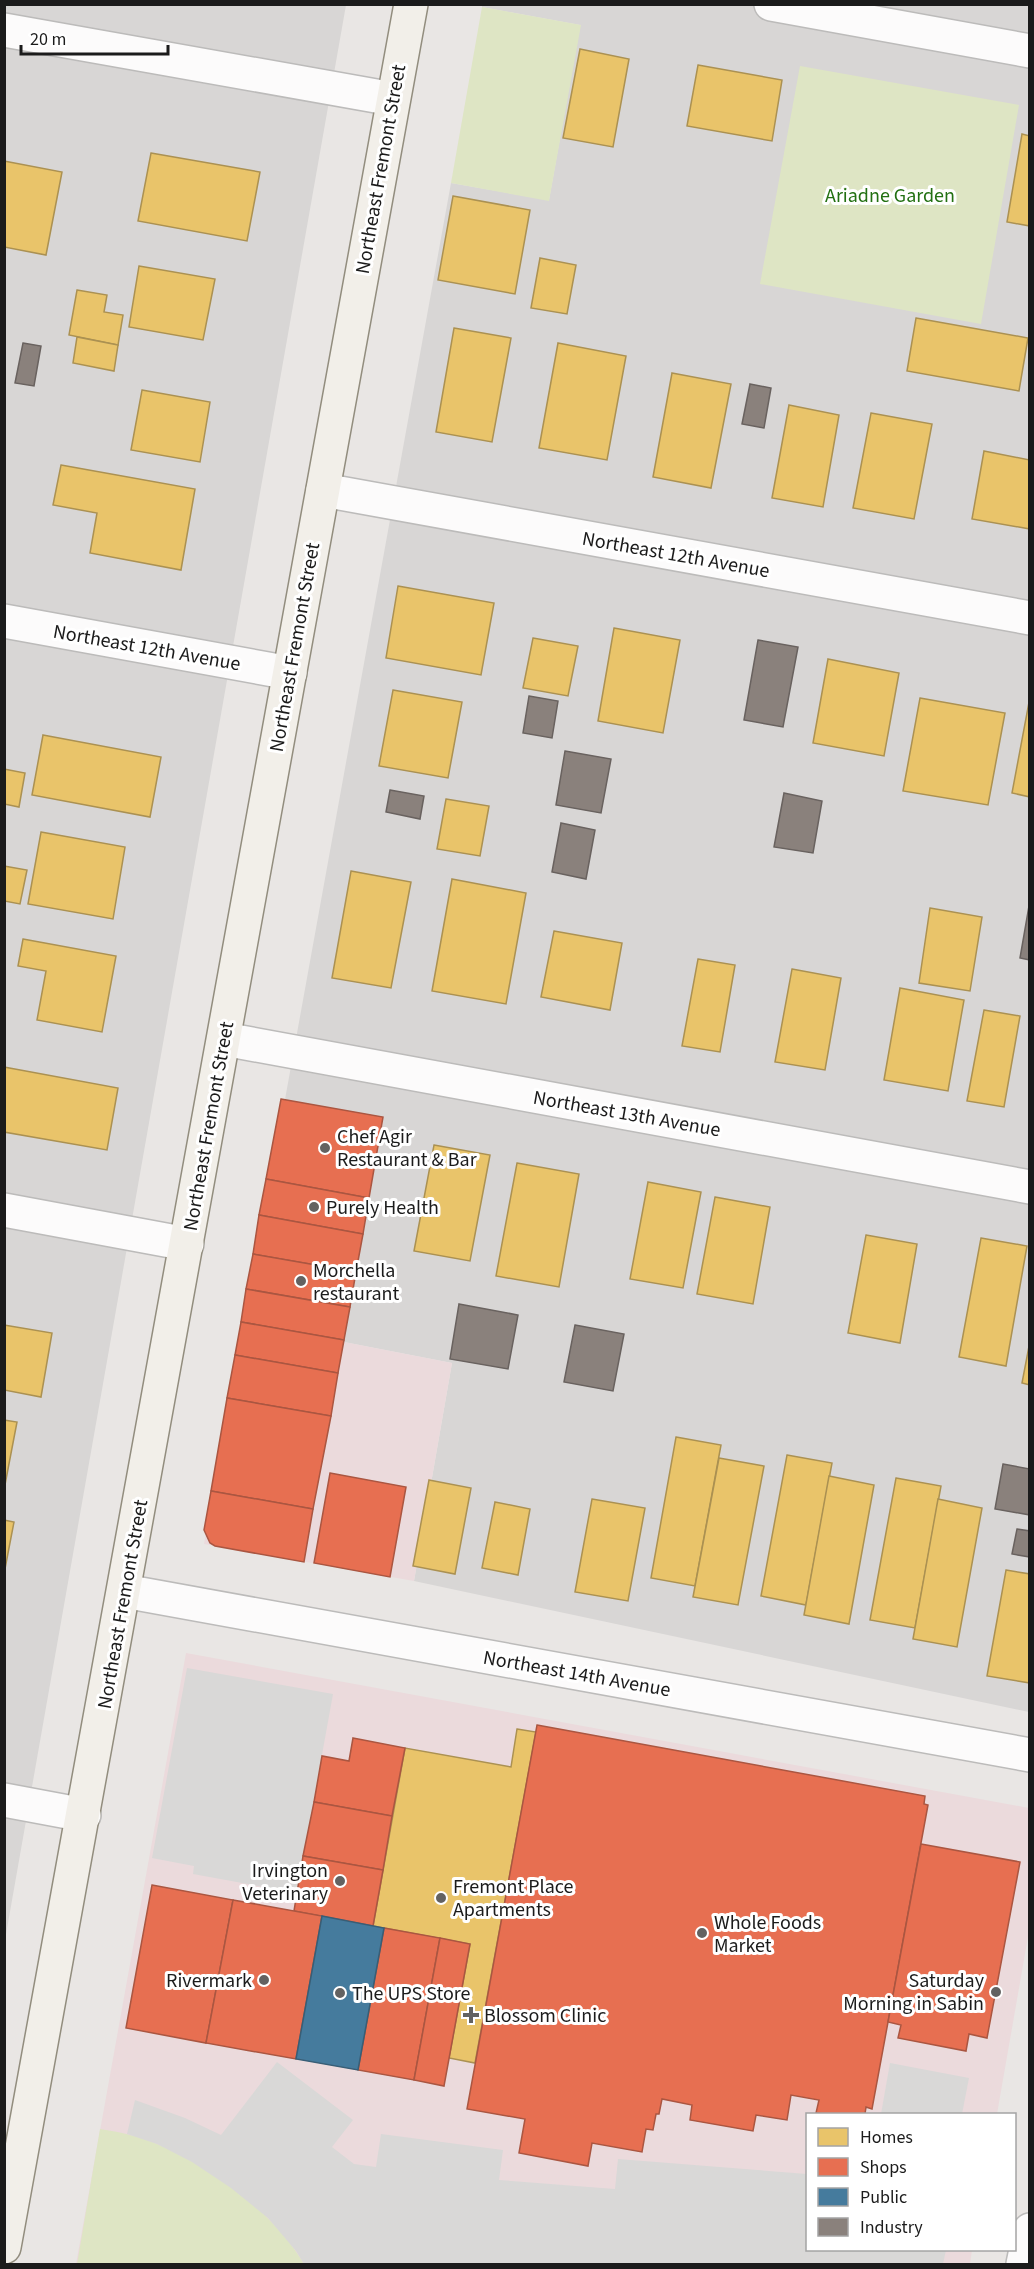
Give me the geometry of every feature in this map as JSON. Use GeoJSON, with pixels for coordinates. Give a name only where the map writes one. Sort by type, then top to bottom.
{"type":"FeatureCollection","features":[{"type":"Feature","properties":{"kind":"main road","name":"Northeast Fremont Street"},"geometry":{"type":"LineString","coordinates":[[4,2247],[411,4]]}},
{"type":"Feature","properties":{"kind":"street"},"geometry":{"type":"LineString","coordinates":[[771,4],[1029,51]]}},
{"type":"Feature","properties":{"kind":"street"},"geometry":{"type":"LineString","coordinates":[[4,30],[393,99]]}},
{"type":"Feature","properties":{"kind":"street","name":"Northeast 12th Avenue"},"geometry":{"type":"LineString","coordinates":[[323,490],[1029,618]]}},
{"type":"Feature","properties":{"kind":"street","name":"Northeast 12th Avenue"},"geometry":{"type":"LineString","coordinates":[[4,621],[290,673]]}},
{"type":"Feature","properties":{"kind":"street","name":"Northeast 13th Avenue"},"geometry":{"type":"LineString","coordinates":[[224,1039],[1029,1187]]}},
{"type":"Feature","properties":{"kind":"street"},"geometry":{"type":"LineString","coordinates":[[4,1210],[187,1244]]}},
{"type":"Feature","properties":{"kind":"street","name":"Northeast 14th Avenue"},"geometry":{"type":"LineString","coordinates":[[124,1591],[1029,1755]]}},
{"type":"Feature","properties":{"kind":"street"},"geometry":{"type":"LineString","coordinates":[[4,1800],[84,1815]]}},
{"type":"Feature","properties":{"kind":"street"},"geometry":{"type":"LineString","coordinates":[[1023,2265],[1029,2230]]}},
{"type":"Feature","properties":{"kind":"shaded area"},"geometry":{"type":"Polygon","coordinates":[[[5,5],[346,5],[5,1940],[5,5]]]}},
{"type":"Feature","properties":{"kind":"shaded area"},"geometry":{"type":"Polygon","coordinates":[[[482,5],[1029,5],[1029,1712],[414,1581],[452,1363],[344,1342],[284,1105],[451,183],[549,200],[580,25],[482,7],[482,5]]]}},
{"type":"Feature","properties":{"kind":"shaded area"},"geometry":{"type":"Polygon","coordinates":[[[284,1105],[383,1122],[344,1342],[452,1363],[414,1581],[204,1544],[284,1105]]]}},
{"type":"Feature","properties":{"kind":"shaded area"},"geometry":{"type":"Polygon","coordinates":[[[186,1653],[1029,1808],[1029,1931],[997,2113],[806,2113],[806,2251],[972,2251],[970,2264],[76,2264],[186,1653]]]}},
{"type":"Feature","properties":{"kind":"shaded area"},"geometry":{"type":"Polygon","coordinates":[[[187,1668],[333,1694],[297,1893],[193,1874],[194,1866],[152,1858],[187,1668]]]}},
{"type":"Feature","properties":{"kind":"shaded area"},"geometry":{"type":"Polygon","coordinates":[[[277,2062],[353,2120],[332,2147],[354,2164],[376,2167],[381,2134],[503,2150],[499,2180],[615,2189],[618,2159],[806,2174],[806,2251],[946,2251],[943,2264],[304,2264],[268,2218],[231,2188],[192,2162],[157,2144],[127,2134],[135,2100],[185,2118],[221,2135],[277,2062]]]}},
{"type":"Feature","properties":{"kind":"shaded area"},"geometry":{"type":"Polygon","coordinates":[[[890,2063],[969,2078],[962,2113],[881,2113],[890,2063]]]}},
{"type":"Feature","properties":{"kind":"green space"},"geometry":{"type":"Polygon","coordinates":[[[482,7],[581,25],[549,201],[451,183],[482,7]]]}},
{"type":"Feature","properties":{"kind":"green space","name":"Ariadne Garden"},"geometry":{"type":"Polygon","coordinates":[[[800,66],[1019,105],[981,324],[760,284],[800,66]]]}},
{"type":"Feature","properties":{"kind":"green space"},"geometry":{"type":"Polygon","coordinates":[[[100,2129],[150,2141],[199,2165],[259,2210],[291,2245],[304,2264],[77,2264],[100,2129]]]}},
{"type":"Feature","properties":{"kind":"building: Homes"},"geometry":{"type":"Polygon","coordinates":[[[580,49],[629,59],[613,147],[563,138],[580,49]]]}},
{"type":"Feature","properties":{"kind":"building: Homes"},"geometry":{"type":"Polygon","coordinates":[[[698,65],[782,80],[772,141],[687,126],[698,65]]]}},
{"type":"Feature","properties":{"kind":"building: Homes"},"geometry":{"type":"Polygon","coordinates":[[[1022,134],[1030,136],[1030,226],[1007,222],[1022,134]]]}},
{"type":"Feature","properties":{"kind":"building: Homes"},"geometry":{"type":"Polygon","coordinates":[[[151,153],[260,172],[247,241],[138,221],[151,153]]]}},
{"type":"Feature","properties":{"kind":"building: Homes"},"geometry":{"type":"Polygon","coordinates":[[[4,161],[62,172],[46,255],[4,247],[4,161]]]}},
{"type":"Feature","properties":{"kind":"building: Homes"},"geometry":{"type":"Polygon","coordinates":[[[453,196],[530,210],[515,294],[438,280],[453,196]]]}},
{"type":"Feature","properties":{"kind":"building: Homes"},"geometry":{"type":"Polygon","coordinates":[[[540,258],[576,265],[567,314],[531,308],[540,258]]]}},
{"type":"Feature","properties":{"kind":"building: Homes"},"geometry":{"type":"Polygon","coordinates":[[[139,266],[215,279],[203,340],[129,327],[139,266]]]}},
{"type":"Feature","properties":{"kind":"building: Homes"},"geometry":{"type":"Polygon","coordinates":[[[77,290],[107,295],[104,312],[123,315],[118,345],[69,335],[77,290]]]}},
{"type":"Feature","properties":{"kind":"building: Homes"},"geometry":{"type":"Polygon","coordinates":[[[916,318],[1028,338],[1019,391],[907,371],[916,318]]]}},
{"type":"Feature","properties":{"kind":"building: Homes"},"geometry":{"type":"Polygon","coordinates":[[[454,328],[511,338],[492,442],[436,432],[454,328]]]}},
{"type":"Feature","properties":{"kind":"building: Homes"},"geometry":{"type":"Polygon","coordinates":[[[77,337],[118,345],[114,371],[73,363],[77,337]]]}},
{"type":"Feature","properties":{"kind":"building: Homes"},"geometry":{"type":"Polygon","coordinates":[[[558,343],[626,356],[607,460],[539,448],[558,343]]]}},
{"type":"Feature","properties":{"kind":"building: Homes"},"geometry":{"type":"Polygon","coordinates":[[[672,373],[731,384],[711,488],[653,477],[672,373]]]}},
{"type":"Feature","properties":{"kind":"building: Homes"},"geometry":{"type":"Polygon","coordinates":[[[142,390],[210,402],[200,462],[131,450],[142,390]]]}},
{"type":"Feature","properties":{"kind":"building: Homes"},"geometry":{"type":"Polygon","coordinates":[[[789,405],[839,415],[823,507],[772,498],[789,405]]]}},
{"type":"Feature","properties":{"kind":"building: Homes"},"geometry":{"type":"Polygon","coordinates":[[[871,413],[932,424],[914,519],[853,508],[871,413]]]}},
{"type":"Feature","properties":{"kind":"building: Homes"},"geometry":{"type":"Polygon","coordinates":[[[984,451],[1030,460],[1030,529],[972,519],[984,451]]]}},
{"type":"Feature","properties":{"kind":"building: Homes"},"geometry":{"type":"Polygon","coordinates":[[[61,465],[195,489],[181,570],[90,553],[97,513],[53,505],[61,465]]]}},
{"type":"Feature","properties":{"kind":"building: Homes"},"geometry":{"type":"Polygon","coordinates":[[[398,586],[494,603],[481,675],[386,658],[398,586]]]}},
{"type":"Feature","properties":{"kind":"building: Homes"},"geometry":{"type":"Polygon","coordinates":[[[614,628],[680,640],[663,733],[598,721],[614,628]]]}},
{"type":"Feature","properties":{"kind":"building: Homes"},"geometry":{"type":"Polygon","coordinates":[[[533,638],[578,646],[568,696],[523,688],[533,638]]]}},
{"type":"Feature","properties":{"kind":"building: Homes"},"geometry":{"type":"Polygon","coordinates":[[[828,659],[899,673],[884,756],[813,743],[828,659]]]}},
{"type":"Feature","properties":{"kind":"building: Homes"},"geometry":{"type":"Polygon","coordinates":[[[393,690],[462,702],[448,778],[379,766],[393,690]]]}},
{"type":"Feature","properties":{"kind":"building: Homes"},"geometry":{"type":"Polygon","coordinates":[[[1030,697],[1030,797],[1012,793],[1030,697]]]}},
{"type":"Feature","properties":{"kind":"building: Homes"},"geometry":{"type":"Polygon","coordinates":[[[920,698],[1005,713],[988,805],[903,791],[920,698]]]}},
{"type":"Feature","properties":{"kind":"building: Homes"},"geometry":{"type":"Polygon","coordinates":[[[43,735],[161,757],[150,817],[32,795],[43,735]]]}},
{"type":"Feature","properties":{"kind":"building: Homes"},"geometry":{"type":"Polygon","coordinates":[[[4,769],[25,773],[19,807],[4,804],[4,769]]]}},
{"type":"Feature","properties":{"kind":"building: Homes"},"geometry":{"type":"Polygon","coordinates":[[[446,799],[489,806],[480,856],[437,849],[446,799]]]}},
{"type":"Feature","properties":{"kind":"building: Homes"},"geometry":{"type":"Polygon","coordinates":[[[41,832],[125,847],[113,919],[28,904],[41,832]]]}},
{"type":"Feature","properties":{"kind":"building: Homes"},"geometry":{"type":"Polygon","coordinates":[[[4,866],[27,870],[20,904],[4,901],[4,866]]]}},
{"type":"Feature","properties":{"kind":"building: Homes"},"geometry":{"type":"Polygon","coordinates":[[[351,871],[411,882],[391,988],[332,978],[351,871]]]}},
{"type":"Feature","properties":{"kind":"building: Homes"},"geometry":{"type":"Polygon","coordinates":[[[452,879],[526,893],[506,1004],[432,991],[452,879]]]}},
{"type":"Feature","properties":{"kind":"building: Homes"},"geometry":{"type":"Polygon","coordinates":[[[930,908],[982,917],[970,991],[919,983],[930,908]]]}},
{"type":"Feature","properties":{"kind":"building: Homes"},"geometry":{"type":"Polygon","coordinates":[[[554,931],[622,943],[610,1010],[541,997],[554,931]]]}},
{"type":"Feature","properties":{"kind":"building: Homes"},"geometry":{"type":"Polygon","coordinates":[[[23,939],[116,956],[102,1032],[37,1020],[46,971],[18,966],[23,939]]]}},
{"type":"Feature","properties":{"kind":"building: Homes"},"geometry":{"type":"Polygon","coordinates":[[[698,959],[735,965],[720,1052],[682,1046],[698,959]]]}},
{"type":"Feature","properties":{"kind":"building: Homes"},"geometry":{"type":"Polygon","coordinates":[[[792,969],[841,978],[825,1070],[775,1062],[792,969]]]}},
{"type":"Feature","properties":{"kind":"building: Homes"},"geometry":{"type":"Polygon","coordinates":[[[900,988],[964,1000],[948,1091],[884,1080],[900,988]]]}},
{"type":"Feature","properties":{"kind":"building: Homes"},"geometry":{"type":"Polygon","coordinates":[[[984,1010],[1020,1016],[1004,1107],[967,1101],[984,1010]]]}},
{"type":"Feature","properties":{"kind":"building: Homes"},"geometry":{"type":"Polygon","coordinates":[[[4,1067],[118,1088],[107,1150],[4,1132],[4,1067]]]}},
{"type":"Feature","properties":{"kind":"building: Homes"},"geometry":{"type":"Polygon","coordinates":[[[434,1145],[490,1155],[470,1261],[414,1251],[434,1145]]]}},
{"type":"Feature","properties":{"kind":"building: Homes"},"geometry":{"type":"Polygon","coordinates":[[[517,1163],[579,1174],[559,1287],[496,1276],[517,1163]]]}},
{"type":"Feature","properties":{"kind":"building: Homes"},"geometry":{"type":"Polygon","coordinates":[[[648,1182],[701,1192],[683,1288],[630,1279],[648,1182]]]}},
{"type":"Feature","properties":{"kind":"building: Homes"},"geometry":{"type":"Polygon","coordinates":[[[715,1197],[770,1207],[753,1304],[697,1294],[715,1197]]]}},
{"type":"Feature","properties":{"kind":"building: Homes"},"geometry":{"type":"Polygon","coordinates":[[[866,1235],[917,1244],[900,1343],[848,1333],[866,1235]]]}},
{"type":"Feature","properties":{"kind":"building: Homes"},"geometry":{"type":"Polygon","coordinates":[[[981,1238],[1027,1246],[1006,1366],[959,1357],[981,1238]]]}},
{"type":"Feature","properties":{"kind":"building: Homes"},"geometry":{"type":"Polygon","coordinates":[[[4,1325],[52,1333],[41,1397],[4,1390],[4,1325]]]}},
{"type":"Feature","properties":{"kind":"building: Homes"},"geometry":{"type":"Polygon","coordinates":[[[1030,1341],[1030,1385],[1022,1383],[1030,1341]]]}},
{"type":"Feature","properties":{"kind":"building: Homes"},"geometry":{"type":"Polygon","coordinates":[[[4,1420],[17,1422],[4,1490],[4,1420]]]}},
{"type":"Feature","properties":{"kind":"building: Homes"},"geometry":{"type":"Polygon","coordinates":[[[676,1437],[721,1445],[695,1586],[651,1578],[676,1437]]]}},
{"type":"Feature","properties":{"kind":"building: Homes"},"geometry":{"type":"Polygon","coordinates":[[[787,1455],[832,1463],[806,1605],[761,1596],[787,1455]]]}},
{"type":"Feature","properties":{"kind":"building: Homes"},"geometry":{"type":"Polygon","coordinates":[[[719,1458],[764,1466],[738,1605],[693,1597],[719,1458]]]}},
{"type":"Feature","properties":{"kind":"building: Homes"},"geometry":{"type":"Polygon","coordinates":[[[829,1476],[874,1485],[849,1624],[804,1615],[829,1476]]]}},
{"type":"Feature","properties":{"kind":"building: Homes"},"geometry":{"type":"Polygon","coordinates":[[[896,1478],[941,1486],[915,1628],[870,1620],[896,1478]]]}},
{"type":"Feature","properties":{"kind":"building: Homes"},"geometry":{"type":"Polygon","coordinates":[[[429,1480],[471,1488],[455,1574],[413,1566],[429,1480]]]}},
{"type":"Feature","properties":{"kind":"building: Homes"},"geometry":{"type":"Polygon","coordinates":[[[592,1499],[645,1508],[628,1601],[575,1592],[592,1499]]]}},
{"type":"Feature","properties":{"kind":"building: Homes"},"geometry":{"type":"Polygon","coordinates":[[[938,1499],[982,1508],[957,1647],[913,1639],[938,1499]]]}},
{"type":"Feature","properties":{"kind":"building: Homes"},"geometry":{"type":"Polygon","coordinates":[[[495,1502],[530,1509],[518,1575],[482,1568],[495,1502]]]}},
{"type":"Feature","properties":{"kind":"building: Homes"},"geometry":{"type":"Polygon","coordinates":[[[4,1520],[14,1522],[4,1574],[4,1520]]]}},
{"type":"Feature","properties":{"kind":"building: Homes"},"geometry":{"type":"Polygon","coordinates":[[[1006,1570],[1030,1574],[1030,1683],[987,1676],[1006,1570]]]}},
{"type":"Feature","properties":{"kind":"building: Homes","name":"Fremont Place Apartments"},"geometry":{"type":"Polygon","coordinates":[[[517,1729],[536,1732],[475,2063],[449,2058],[470,1944],[373,1926],[405,1748],[511,1767],[517,1729]]]}},
{"type":"Feature","properties":{"kind":"building: Shops","name":"Chef Agir Restaurant & Bar"},"geometry":{"type":"Polygon","coordinates":[[[281,1099],[383,1117],[369,1198],[266,1179],[281,1099]]]}},
{"type":"Feature","properties":{"kind":"building: Shops","name":"Purely Health"},"geometry":{"type":"Polygon","coordinates":[[[266,1179],[369,1198],[363,1234],[259,1215],[266,1179]]]}},
{"type":"Feature","properties":{"kind":"building: Shops"},"geometry":{"type":"Polygon","coordinates":[[[259,1215],[363,1234],[356,1272],[253,1254],[259,1215]]]}},
{"type":"Feature","properties":{"kind":"building: Shops","name":"Morchella restaurant"},"geometry":{"type":"Polygon","coordinates":[[[253,1254],[356,1272],[350,1307],[246,1289],[253,1254]]]}},
{"type":"Feature","properties":{"kind":"building: Shops"},"geometry":{"type":"Polygon","coordinates":[[[246,1289],[350,1307],[344,1340],[241,1322],[246,1289]]]}},
{"type":"Feature","properties":{"kind":"building: Shops"},"geometry":{"type":"Polygon","coordinates":[[[241,1322],[344,1340],[338,1373],[235,1355],[241,1322]]]}},
{"type":"Feature","properties":{"kind":"building: Shops"},"geometry":{"type":"Polygon","coordinates":[[[235,1355],[338,1373],[331,1416],[227,1398],[235,1355]]]}},
{"type":"Feature","properties":{"kind":"building: Shops"},"geometry":{"type":"Polygon","coordinates":[[[227,1398],[331,1416],[313,1509],[211,1491],[227,1398]]]}},
{"type":"Feature","properties":{"kind":"building: Shops"},"geometry":{"type":"Polygon","coordinates":[[[330,1473],[406,1487],[390,1577],[314,1563],[330,1473]]]}},
{"type":"Feature","properties":{"kind":"building: Shops"},"geometry":{"type":"Polygon","coordinates":[[[211,1491],[313,1509],[304,1562],[215,1546],[210,1543],[204,1530],[211,1491]]]}},
{"type":"Feature","properties":{"kind":"building: Shops","name":"Whole Foods Market"},"geometry":{"type":"Polygon","coordinates":[[[537,1725],[925,1796],[924,1804],[928,1805],[872,2109],[866,2107],[865,2113],[816,2113],[819,2100],[791,2095],[787,2120],[756,2115],[753,2131],[690,2120],[692,2105],[662,2099],[653,2130],[646,2129],[642,2152],[592,2143],[588,2166],[519,2153],[525,2119],[467,2109],[537,1725]]]}},
{"type":"Feature","properties":{"kind":"building: Shops"},"geometry":{"type":"Polygon","coordinates":[[[353,1738],[405,1748],[392,1816],[314,1802],[322,1756],[349,1761],[353,1738]]]}},
{"type":"Feature","properties":{"kind":"building: Shops"},"geometry":{"type":"Polygon","coordinates":[[[314,1802],[392,1816],[383,1870],[303,1856],[314,1802]]]}},
{"type":"Feature","properties":{"kind":"building: Shops"},"geometry":{"type":"Polygon","coordinates":[[[921,1844],[1020,1862],[987,2038],[969,2034],[966,2051],[898,2038],[901,2025],[888,2022],[921,1844]]]}},
{"type":"Feature","properties":{"kind":"building: Shops","name":"Irvington Veterinary"},"geometry":{"type":"Polygon","coordinates":[[[303,1856],[383,1870],[373,1926],[294,1911],[303,1856]]]}},
{"type":"Feature","properties":{"kind":"building: Shops"},"geometry":{"type":"Polygon","coordinates":[[[152,1885],[233,1900],[206,2043],[126,2028],[152,1885]]]}},
{"type":"Feature","properties":{"kind":"building: Shops","name":"Rivermark"},"geometry":{"type":"Polygon","coordinates":[[[233,1900],[322,1916],[296,2059],[206,2043],[233,1900]]]}},
{"type":"Feature","properties":{"kind":"building: Shops"},"geometry":{"type":"Polygon","coordinates":[[[384,1928],[440,1938],[414,2080],[358,2070],[384,1928]]]}},
{"type":"Feature","properties":{"kind":"building: Shops"},"geometry":{"type":"Polygon","coordinates":[[[440,1938],[470,1944],[444,2086],[414,2080],[440,1938]]]}},
{"type":"Feature","properties":{"kind":"building: Public","name":"The UPS Store"},"geometry":{"type":"Polygon","coordinates":[[[322,1916],[384,1928],[358,2070],[296,2059],[322,1916]]]}},
{"type":"Feature","properties":{"kind":"building: Industry"},"geometry":{"type":"Polygon","coordinates":[[[23,343],[41,346],[34,386],[15,383],[23,343]]]}},
{"type":"Feature","properties":{"kind":"building: Industry"},"geometry":{"type":"Polygon","coordinates":[[[750,384],[771,388],[764,428],[742,424],[750,384]]]}},
{"type":"Feature","properties":{"kind":"building: Industry"},"geometry":{"type":"Polygon","coordinates":[[[758,640],[798,647],[783,727],[744,720],[758,640]]]}},
{"type":"Feature","properties":{"kind":"building: Industry"},"geometry":{"type":"Polygon","coordinates":[[[529,696],[558,701],[552,738],[523,733],[529,696]]]}},
{"type":"Feature","properties":{"kind":"building: Industry"},"geometry":{"type":"Polygon","coordinates":[[[565,751],[611,759],[601,813],[556,805],[565,751]]]}},
{"type":"Feature","properties":{"kind":"building: Industry"},"geometry":{"type":"Polygon","coordinates":[[[390,790],[424,796],[420,819],[386,812],[390,790]]]}},
{"type":"Feature","properties":{"kind":"building: Industry"},"geometry":{"type":"Polygon","coordinates":[[[784,793],[822,801],[813,853],[774,847],[784,793]]]}},
{"type":"Feature","properties":{"kind":"building: Industry"},"geometry":{"type":"Polygon","coordinates":[[[561,823],[595,830],[586,879],[552,872],[561,823]]]}},
{"type":"Feature","properties":{"kind":"building: Industry"},"geometry":{"type":"Polygon","coordinates":[[[1030,906],[1030,960],[1020,958],[1030,906]]]}},
{"type":"Feature","properties":{"kind":"building: Industry"},"geometry":{"type":"Polygon","coordinates":[[[459,1304],[518,1315],[508,1369],[450,1359],[459,1304]]]}},
{"type":"Feature","properties":{"kind":"building: Industry"},"geometry":{"type":"Polygon","coordinates":[[[575,1325],[624,1334],[613,1391],[564,1382],[575,1325]]]}},
{"type":"Feature","properties":{"kind":"building: Industry"},"geometry":{"type":"Polygon","coordinates":[[[1003,1464],[1030,1469],[1030,1515],[995,1509],[1003,1464]]]}},
{"type":"Feature","properties":{"kind":"building: Industry"},"geometry":{"type":"Polygon","coordinates":[[[1017,1529],[1030,1531],[1030,1557],[1012,1554],[1017,1529]]]}},
{"type":"Feature","properties":{"kind":"place","name":"Chef Agir Restaurant & Bar"},"geometry":{"type":"Point","coordinates":[325,1148]}},
{"type":"Feature","properties":{"kind":"place","name":"Purely Health"},"geometry":{"type":"Point","coordinates":[314,1207]}},
{"type":"Feature","properties":{"kind":"place","name":"Morchella restaurant"},"geometry":{"type":"Point","coordinates":[301,1281]}},
{"type":"Feature","properties":{"kind":"place","name":"Irvington Veterinary"},"geometry":{"type":"Point","coordinates":[340,1881]}},
{"type":"Feature","properties":{"kind":"place","name":"Fremont Place Apartments"},"geometry":{"type":"Point","coordinates":[441,1898]}},
{"type":"Feature","properties":{"kind":"place","name":"Whole Foods Market"},"geometry":{"type":"Point","coordinates":[702,1933]}},
{"type":"Feature","properties":{"kind":"place","name":"Rivermark"},"geometry":{"type":"Point","coordinates":[264,1980]}},
{"type":"Feature","properties":{"kind":"place","name":"Saturday Morning in Sabin"},"geometry":{"type":"Point","coordinates":[996,1992]}},
{"type":"Feature","properties":{"kind":"place","name":"The UPS Store"},"geometry":{"type":"Point","coordinates":[340,1993]}},
{"type":"Feature","properties":{"kind":"place","name":"Blossom Clinic"},"geometry":{"type":"Point","coordinates":[471,2015]}}]}
